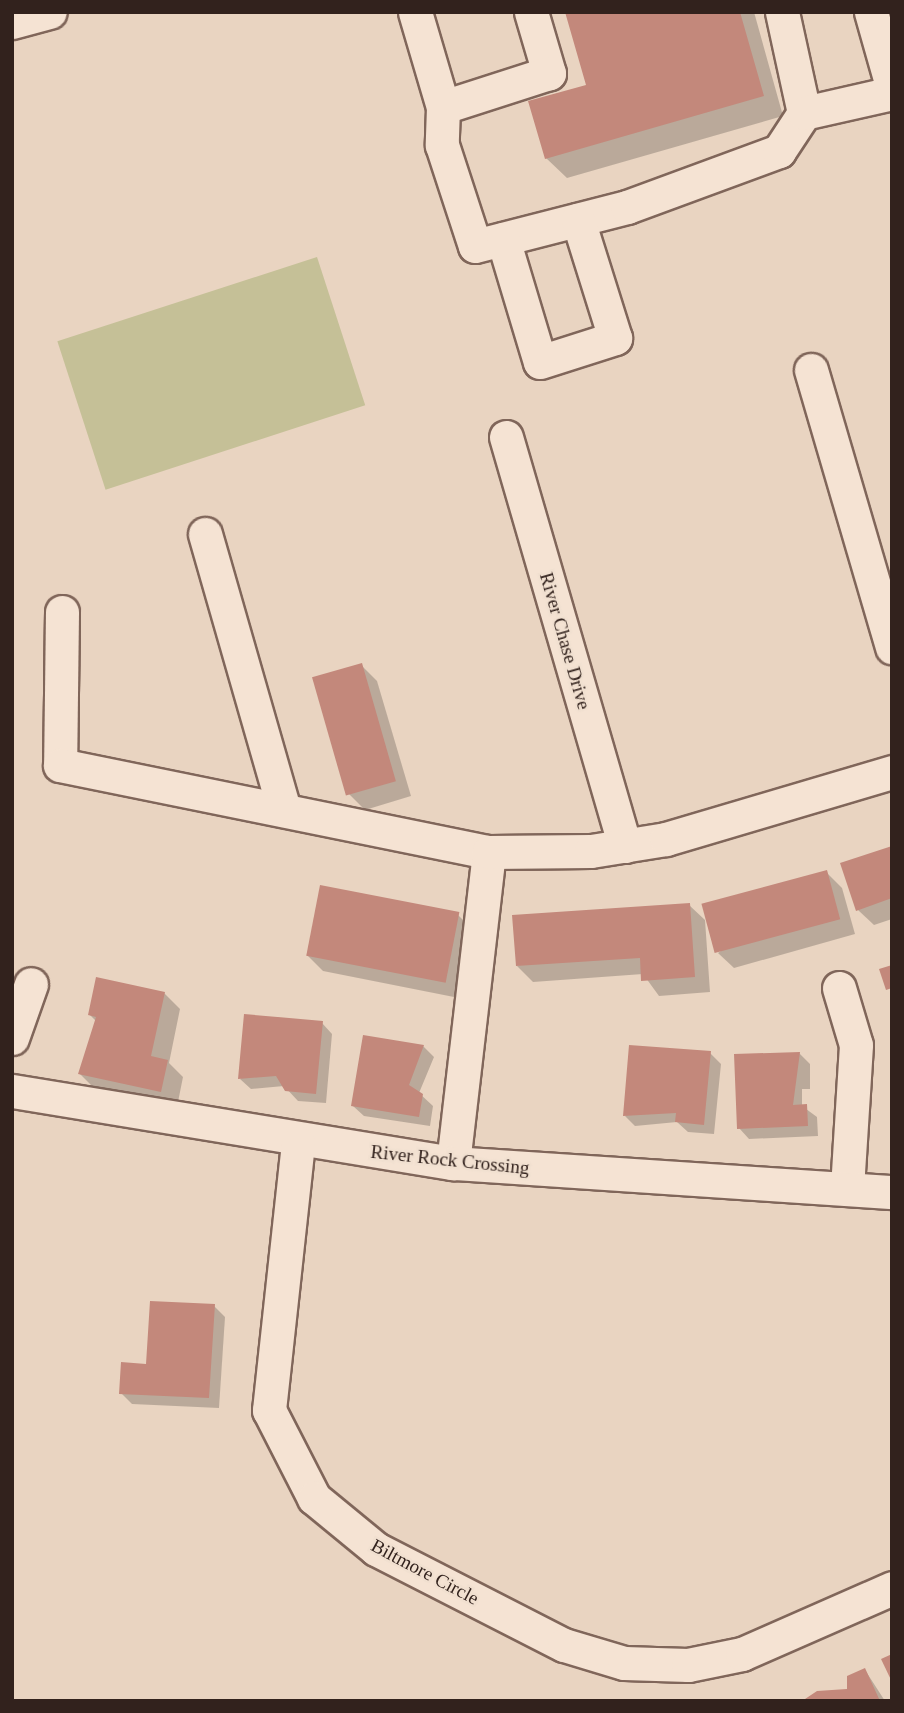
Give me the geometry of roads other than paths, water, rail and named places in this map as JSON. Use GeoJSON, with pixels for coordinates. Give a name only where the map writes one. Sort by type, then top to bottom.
{"type":"FeatureCollection","features":[{"type":"Feature","properties":{"kind":"street"},"geometry":{"type":"LineString","coordinates":[[415,12],[443,107],[442,145],[475,246],[578,220],[779,151],[804,113],[892,93]]}},
{"type":"Feature","properties":{"kind":"street"},"geometry":{"type":"LineString","coordinates":[[443,107],[549,73],[531,12]]}},
{"type":"Feature","properties":{"kind":"street"},"geometry":{"type":"LineString","coordinates":[[782,12],[804,113]]}},
{"type":"Feature","properties":{"kind":"street"},"geometry":{"type":"LineString","coordinates":[[872,12],[892,86]]}},
{"type":"Feature","properties":{"kind":"street"},"geometry":{"type":"LineString","coordinates":[[503,239],[540,362],[615,338],[578,220]]}},
{"type":"Feature","properties":{"kind":"street"},"geometry":{"type":"LineString","coordinates":[[811,370],[892,647]]}},
{"type":"Feature","properties":{"kind":"street","name":"River Chase Drive"},"geometry":{"type":"LineString","coordinates":[[506,437],[625,846]]}},
{"type":"Feature","properties":{"kind":"street"},"geometry":{"type":"LineString","coordinates":[[205,534],[284,810]]}},
{"type":"Feature","properties":{"kind":"street"},"geometry":{"type":"LineString","coordinates":[[61,612],[60,765],[489,852],[625,846],[892,772]]}},
{"type":"Feature","properties":{"kind":"street"},"geometry":{"type":"LineString","coordinates":[[453,1163],[489,852]]}},
{"type":"Feature","properties":{"kind":"street"},"geometry":{"type":"LineString","coordinates":[[12,1038],[31,984]]}},
{"type":"Feature","properties":{"kind":"street"},"geometry":{"type":"LineString","coordinates":[[839,988],[856,1045],[847,1189]]}},
{"type":"Feature","properties":{"kind":"street","name":"River Rock Crossing"},"geometry":{"type":"LineString","coordinates":[[12,1091],[298,1143],[453,1163],[892,1192]]}},
{"type":"Feature","properties":{"kind":"street","name":"Biltmore Circle"},"geometry":{"type":"LineString","coordinates":[[298,1143],[269,1410],[314,1498],[376,1549],[564,1646],[624,1663],[688,1665],[742,1654],[892,1588]]}}]}
